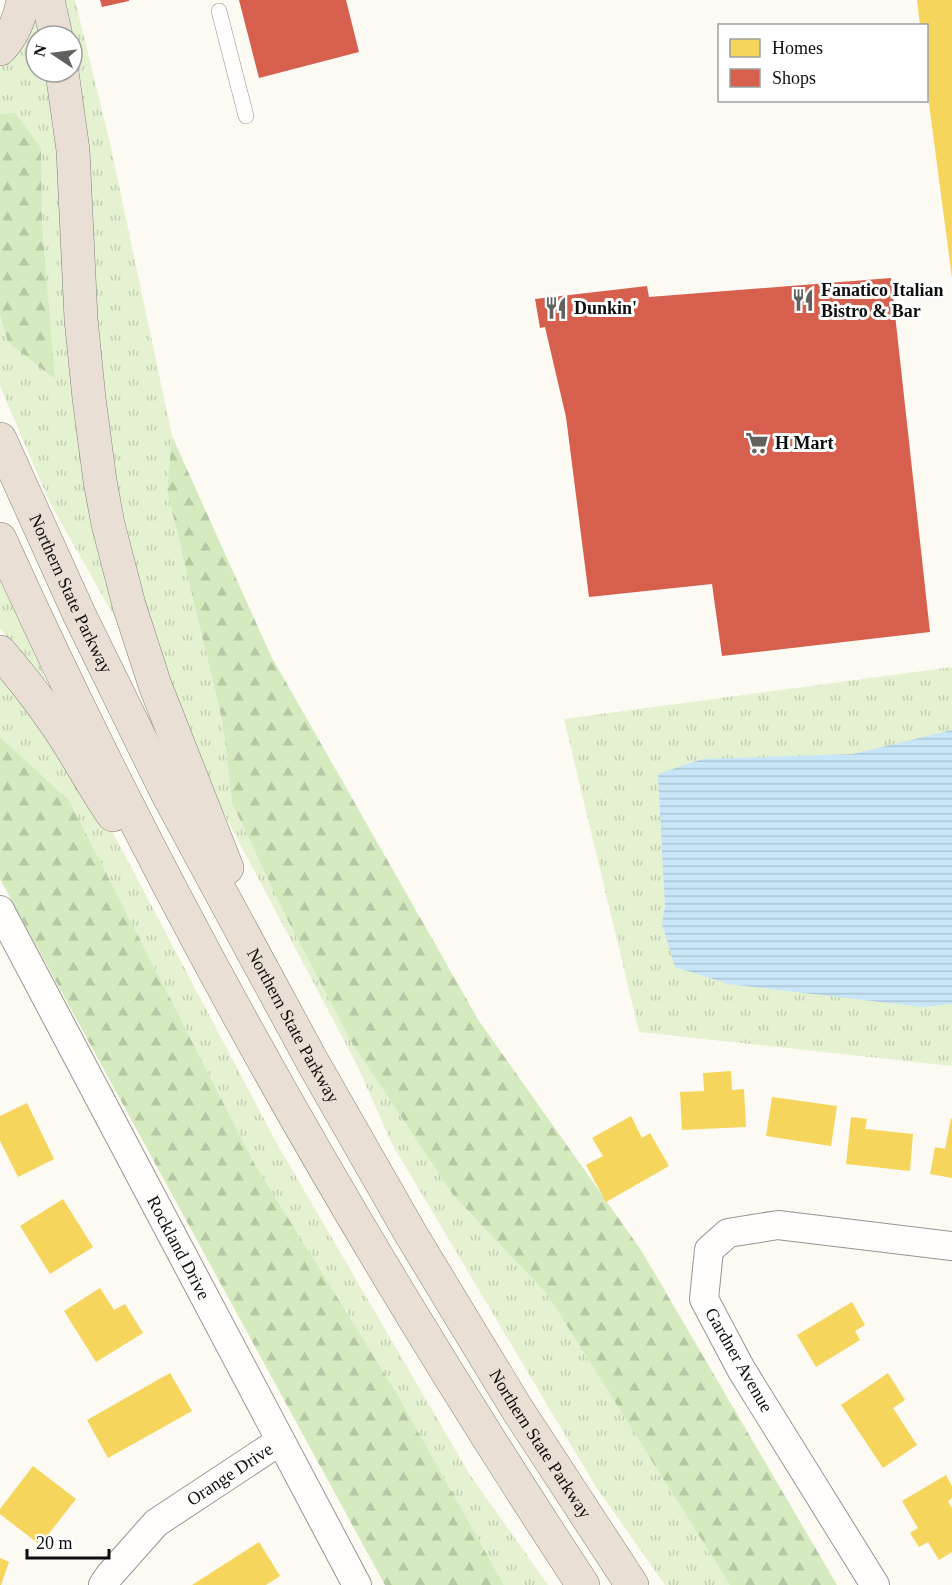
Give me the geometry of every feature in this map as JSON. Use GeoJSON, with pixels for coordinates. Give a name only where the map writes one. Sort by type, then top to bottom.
{"type":"FeatureCollection","features":[{"type":"Feature","properties":{"kind":"highway"},"geometry":{"type":"LineString","coordinates":[[0,49],[18,22],[23,0]]}},
{"type":"Feature","properties":{"kind":"highway"},"geometry":{"type":"LineString","coordinates":[[48,0],[53,24]]}},
{"type":"Feature","properties":{"kind":"highway"},"geometry":{"type":"LineString","coordinates":[[64,84],[72,150],[81,319],[88,398],[108,524],[129,605],[155,685],[190,778],[216,838],[265,971]]}},
{"type":"Feature","properties":{"kind":"highway","name":"Northern State Parkway"},"geometry":{"type":"LineString","coordinates":[[0,439],[80,615],[167,792],[312,1061],[412,1236],[517,1409],[632,1585]]}},
{"type":"Feature","properties":{"kind":"highway"},"geometry":{"type":"LineString","coordinates":[[0,539],[77,702],[187,919],[284,1095],[384,1269],[492,1444],[583,1585]]}},
{"type":"Feature","properties":{"kind":"highway"},"geometry":{"type":"LineString","coordinates":[[0,652],[63,735],[95,790],[187,919]]}},
{"type":"Feature","properties":{"kind":"street","name":"Rockland Drive"},"geometry":{"type":"LineString","coordinates":[[0,910],[357,1585]]}},
{"type":"Feature","properties":{"kind":"street","name":"Gardner Avenue"},"geometry":{"type":"LineString","coordinates":[[875,1585],[741,1369],[704,1299],[709,1250],[728,1233],[778,1225],[952,1246]]}},
{"type":"Feature","properties":{"kind":"street","name":"Orange Drive"},"geometry":{"type":"LineString","coordinates":[[103,1585],[109,1575],[156,1523],[280,1441]]}},
{"type":"Feature","properties":{"kind":"lane"},"geometry":{"type":"LineString","coordinates":[[219,11],[246,116]]}},
{"type":"Feature","properties":{"kind":"green space"},"geometry":{"type":"Polygon","coordinates":[[[33,0],[43,24],[24,24],[24,84],[56,84],[124,634],[49,501],[0,386],[0,64],[33,0]]]}},
{"type":"Feature","properties":{"kind":"green space"},"geometry":{"type":"Polygon","coordinates":[[[58,0],[75,0],[81,24],[64,24],[58,0]]]}},
{"type":"Feature","properties":{"kind":"green space"},"geometry":{"type":"Polygon","coordinates":[[[84,37],[110,143],[172,436],[167,490],[223,724],[232,803],[285,915],[352,1043],[453,1195],[547,1294],[730,1585],[665,1585],[596,1487],[392,1144],[357,1065],[212,791],[158,658],[126,540],[108,449],[76,84],[84,84],[84,37]]]}},
{"type":"Feature","properties":{"kind":"green space"},"geometry":{"type":"Polygon","coordinates":[[[15,113],[41,148],[42,224],[55,379],[8,342],[0,314],[0,114],[15,113]]]}},
{"type":"Feature","properties":{"kind":"green space"},"geometry":{"type":"Polygon","coordinates":[[[172,436],[271,656],[479,1021],[641,1250],[837,1585],[730,1585],[547,1294],[453,1195],[352,1043],[285,915],[232,803],[223,724],[167,490],[172,436]]]}},
{"type":"Feature","properties":{"kind":"green space"},"geometry":{"type":"Polygon","coordinates":[[[0,580],[45,679],[37,677],[0,628],[0,580]]]}},
{"type":"Feature","properties":{"kind":"green space"},"geometry":{"type":"Polygon","coordinates":[[[952,667],[952,1066],[639,1032],[564,719],[952,667]]]}},
{"type":"Feature","properties":{"kind":"green space"},"geometry":{"type":"Polygon","coordinates":[[[0,668],[80,770],[276,1142],[470,1475],[548,1585],[504,1585],[396,1392],[254,1163],[69,800],[0,737],[0,668]]]}},
{"type":"Feature","properties":{"kind":"green space"},"geometry":{"type":"Polygon","coordinates":[[[0,737],[69,800],[254,1163],[396,1392],[504,1585],[385,1585],[0,879],[0,737]]]}},
{"type":"Feature","properties":{"kind":"water"},"geometry":{"type":"Polygon","coordinates":[[[952,730],[952,1004],[922,1007],[728,984],[675,967],[662,924],[665,906],[658,774],[702,759],[853,754],[952,730]]]}},
{"type":"Feature","properties":{"kind":"building: Homes"},"geometry":{"type":"Polygon","coordinates":[[[917,0],[952,0],[952,278],[928,96],[928,24],[920,24],[917,0]]]}},
{"type":"Feature","properties":{"kind":"building: Homes"},"geometry":{"type":"Polygon","coordinates":[[[731,1071],[732,1090],[744,1089],[746,1127],[682,1130],[680,1092],[704,1091],[703,1073],[731,1071]]]}},
{"type":"Feature","properties":{"kind":"building: Homes"},"geometry":{"type":"Polygon","coordinates":[[[772,1097],[837,1106],[831,1146],[766,1136],[772,1097]]]}},
{"type":"Feature","properties":{"kind":"building: Homes"},"geometry":{"type":"Polygon","coordinates":[[[27,1103],[54,1159],[18,1177],[0,1141],[0,1116],[27,1103]]]}},
{"type":"Feature","properties":{"kind":"building: Homes"},"geometry":{"type":"Polygon","coordinates":[[[631,1116],[642,1138],[650,1133],[669,1166],[606,1202],[586,1165],[603,1156],[592,1138],[631,1116]]]}},
{"type":"Feature","properties":{"kind":"building: Homes"},"geometry":{"type":"Polygon","coordinates":[[[851,1117],[867,1119],[865,1129],[913,1134],[910,1171],[846,1164],[851,1117]]]}},
{"type":"Feature","properties":{"kind":"building: Homes"},"geometry":{"type":"Polygon","coordinates":[[[951,1118],[952,1178],[930,1174],[935,1147],[945,1149],[951,1118]]]}},
{"type":"Feature","properties":{"kind":"building: Homes"},"geometry":{"type":"Polygon","coordinates":[[[63,1199],[93,1247],[50,1274],[20,1226],[63,1199]]]}},
{"type":"Feature","properties":{"kind":"building: Homes"},"geometry":{"type":"Polygon","coordinates":[[[100,1288],[114,1310],[125,1304],[143,1333],[96,1362],[64,1311],[100,1288]]]}},
{"type":"Feature","properties":{"kind":"building: Homes"},"geometry":{"type":"Polygon","coordinates":[[[852,1302],[865,1325],[855,1331],[860,1340],[816,1367],[797,1335],[852,1302]]]}},
{"type":"Feature","properties":{"kind":"building: Homes"},"geometry":{"type":"Polygon","coordinates":[[[170,1373],[192,1411],[108,1458],[87,1420],[170,1373]]]}},
{"type":"Feature","properties":{"kind":"building: Homes"},"geometry":{"type":"Polygon","coordinates":[[[888,1373],[905,1400],[893,1408],[917,1445],[883,1468],[841,1405],[888,1373]]]}},
{"type":"Feature","properties":{"kind":"building: Homes"},"geometry":{"type":"Polygon","coordinates":[[[33,1466],[76,1499],[40,1545],[0,1514],[0,1509],[33,1466]]]}},
{"type":"Feature","properties":{"kind":"building: Homes"},"geometry":{"type":"Polygon","coordinates":[[[946,1475],[952,1486],[952,1498],[948,1501],[952,1508],[952,1552],[939,1560],[928,1542],[919,1547],[910,1533],[918,1528],[902,1501],[946,1475]]]}},
{"type":"Feature","properties":{"kind":"building: Homes"},"geometry":{"type":"Polygon","coordinates":[[[259,1542],[280,1576],[266,1585],[192,1585],[259,1542]]]}},
{"type":"Feature","properties":{"kind":"building: Homes"},"geometry":{"type":"Polygon","coordinates":[[[0,1558],[9,1562],[1,1585],[0,1585],[0,1558]]]}},
{"type":"Feature","properties":{"kind":"building: Shops"},"geometry":{"type":"Polygon","coordinates":[[[100,0],[129,0],[129,1],[102,7],[100,0]]]}},
{"type":"Feature","properties":{"kind":"building: Shops"},"geometry":{"type":"Polygon","coordinates":[[[239,0],[346,0],[359,52],[259,78],[239,0]]]}},
{"type":"Feature","properties":{"kind":"building: Shops"},"geometry":{"type":"Polygon","coordinates":[[[891,278],[930,632],[722,656],[712,584],[589,597],[566,417],[545,327],[540,328],[535,299],[647,286],[649,297],[891,278]]]}},
{"type":"Feature","properties":{"kind":"place","name":"Fanatico Italian Bistro & Bar"},"geometry":{"type":"Point","coordinates":[803,300]}},
{"type":"Feature","properties":{"kind":"place","name":"Dunkin'"},"geometry":{"type":"Point","coordinates":[556,308]}},
{"type":"Feature","properties":{"kind":"place","name":"H Mart"},"geometry":{"type":"Point","coordinates":[757,443]}}]}
